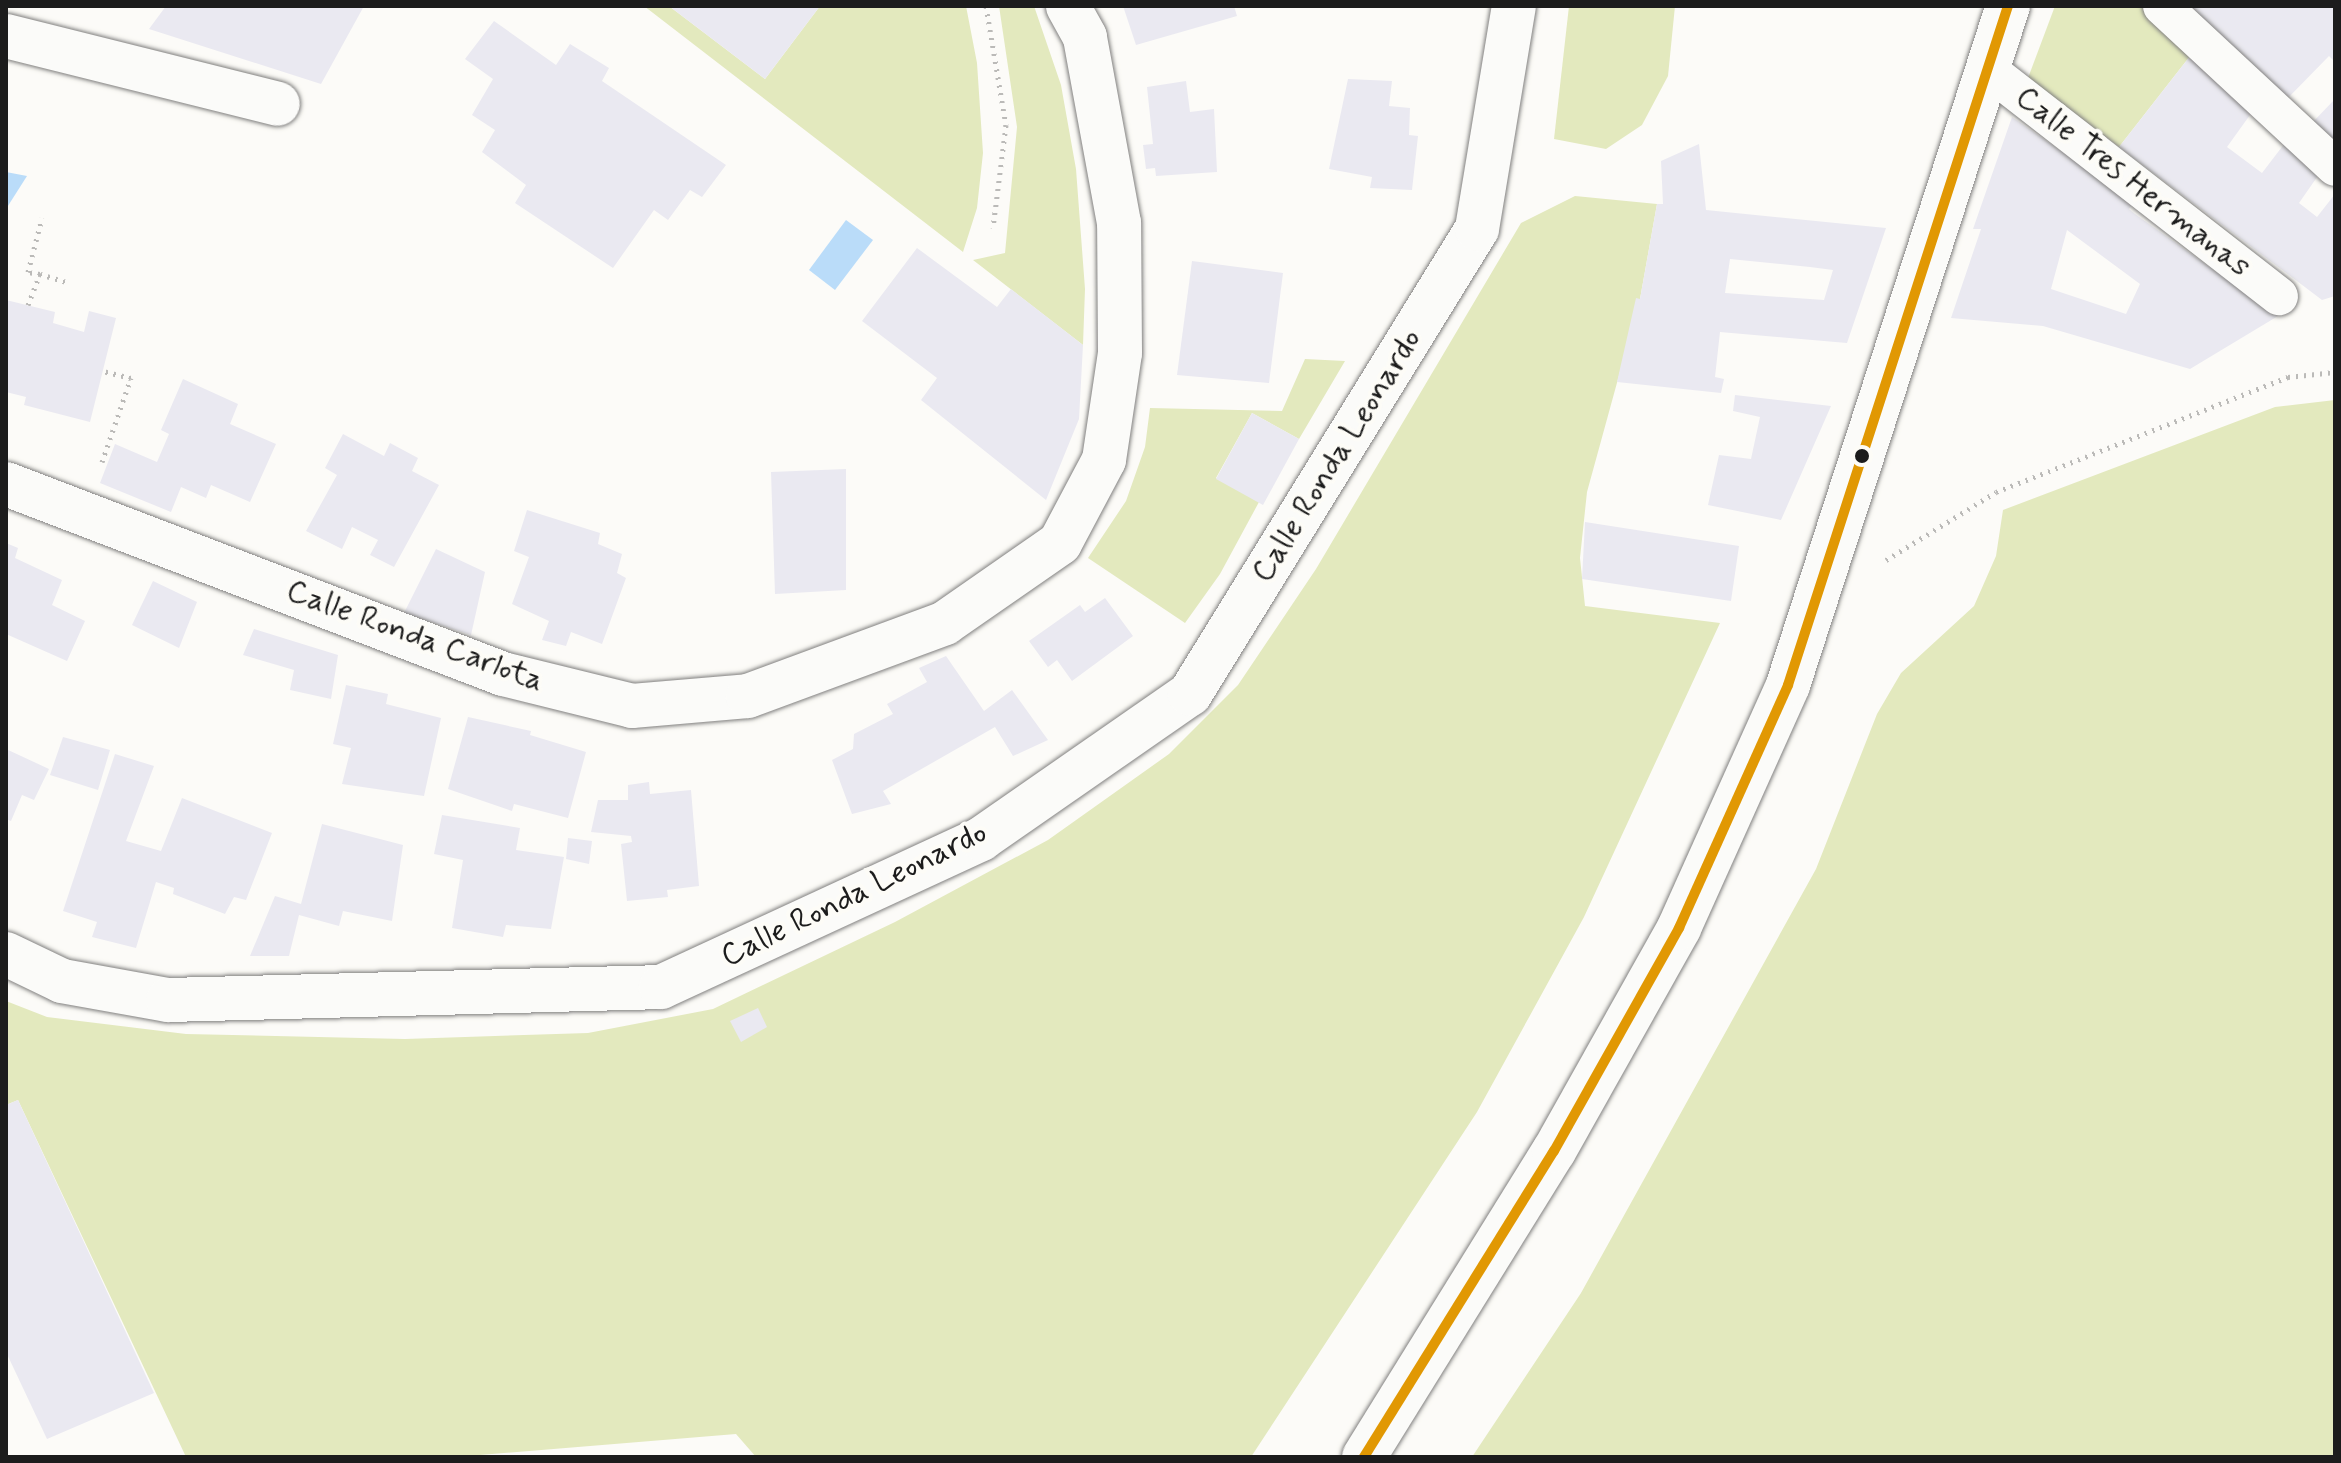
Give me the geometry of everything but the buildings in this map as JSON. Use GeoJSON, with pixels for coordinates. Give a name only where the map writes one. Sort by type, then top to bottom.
{"type":"FeatureCollection","features":[{"type":"Feature","properties":{"kind":"street","name":"Calle Ronda Carlota"},"geometry":{"type":"LineString","coordinates":[[6,484],[503,674],[632,706],[748,696],[945,623],[1060,543],[1104,460],[1120,353],[1119,223],[1085,37],[1068,6]]}},
{"type":"Feature","properties":{"kind":"street","name":"Calle Ronda Leonardo"},"geometry":{"type":"LineString","coordinates":[[6,954],[62,981],[168,1000],[661,987],[981,839],[1190,694],[1477,229],[1514,6]]}},
{"type":"Feature","properties":{"kind":"street"},"geometry":{"type":"LineString","coordinates":[[1364,1457],[1554,1151],[1679,928],[1788,685],[2008,6]]}},
{"type":"Feature","properties":{"kind":"street"},"geometry":{"type":"LineString","coordinates":[[2162,6],[2335,167]]}},
{"type":"Feature","properties":{"kind":"street"},"geometry":{"type":"LineString","coordinates":[[6,36],[278,104]]}},
{"type":"Feature","properties":{"kind":"street","name":"Calle Tres Hermanas"},"geometry":{"type":"LineString","coordinates":[[1987,69],[2279,296]]}},
{"type":"Feature","properties":{"kind":"path"},"geometry":{"type":"LineString","coordinates":[[986,6],[1006,125],[993,228]]}},
{"type":"Feature","properties":{"kind":"path"},"geometry":{"type":"LineString","coordinates":[[42,218],[28,272],[67,282]]}},
{"type":"Feature","properties":{"kind":"path"},"geometry":{"type":"LineString","coordinates":[[28,305],[40,274]]}},
{"type":"Feature","properties":{"kind":"path"},"geometry":{"type":"LineString","coordinates":[[101,466],[131,378],[103,371]]}},
{"type":"Feature","properties":{"kind":"path"},"geometry":{"type":"LineString","coordinates":[[1817,603],[1996,492],[2288,377],[2335,372]]}},
{"type":"Feature","properties":{"kind":"green space"},"geometry":{"type":"Polygon","coordinates":[[[644,6],[669,6],[765,79],[820,6],[966,6],[977,63],[983,153],[977,208],[963,252],[644,6]]]}},
{"type":"Feature","properties":{"kind":"green space"},"geometry":{"type":"Polygon","coordinates":[[[999,6],[1034,6],[1061,85],[1076,169],[1085,289],[1083,345],[973,260],[1005,253],[1017,127],[999,6]]]}},
{"type":"Feature","properties":{"kind":"green space"},"geometry":{"type":"Polygon","coordinates":[[[1569,6],[1675,6],[1668,76],[1642,125],[1606,149],[1554,139],[1569,6]]]}},
{"type":"Feature","properties":{"kind":"green space"},"geometry":{"type":"Polygon","coordinates":[[[2055,6],[2145,6],[2194,51],[2119,147],[2028,78],[2055,6]]]}},
{"type":"Feature","properties":{"kind":"green space"},"geometry":{"type":"Polygon","coordinates":[[[1575,196],[1657,204],[1640,299],[1587,492],[1580,558],[1585,606],[1720,623],[1584,917],[1477,1112],[1251,1457],[756,1457],[736,1434],[456,1457],[186,1457],[18,1100],[6,1105],[6,1001],[47,1017],[186,1034],[405,1039],[588,1033],[713,1009],[895,922],[1048,840],[1169,754],[1238,685],[1316,569],[1521,223],[1575,196]]]}},
{"type":"Feature","properties":{"kind":"green space"},"geometry":{"type":"Polygon","coordinates":[[[1305,359],[1345,361],[1299,439],[1252,413],[1216,478],[1259,502],[1220,574],[1185,623],[1088,558],[1126,501],[1145,447],[1150,408],[1282,411],[1305,359]]]}},
{"type":"Feature","properties":{"kind":"green space"},"geometry":{"type":"Polygon","coordinates":[[[2335,400],[2335,1457],[1472,1457],[1581,1293],[1816,869],[1877,714],[1901,673],[1974,606],[1996,556],[2003,510],[2275,407],[2335,400]]]}},
{"type":"Feature","properties":{"kind":"water"},"geometry":{"type":"Polygon","coordinates":[[[6,172],[27,176],[6,209],[6,172]]]}},
{"type":"Feature","properties":{"kind":"water"},"geometry":{"type":"Polygon","coordinates":[[[846,220],[873,240],[835,290],[809,270],[846,220]]]}},
{"type":"Feature","properties":{"kind":"transit line"},"geometry":{"type":"LineString","coordinates":[[1364,1457],[1554,1151],[1679,928],[1788,685],[2008,6]]}}]}
